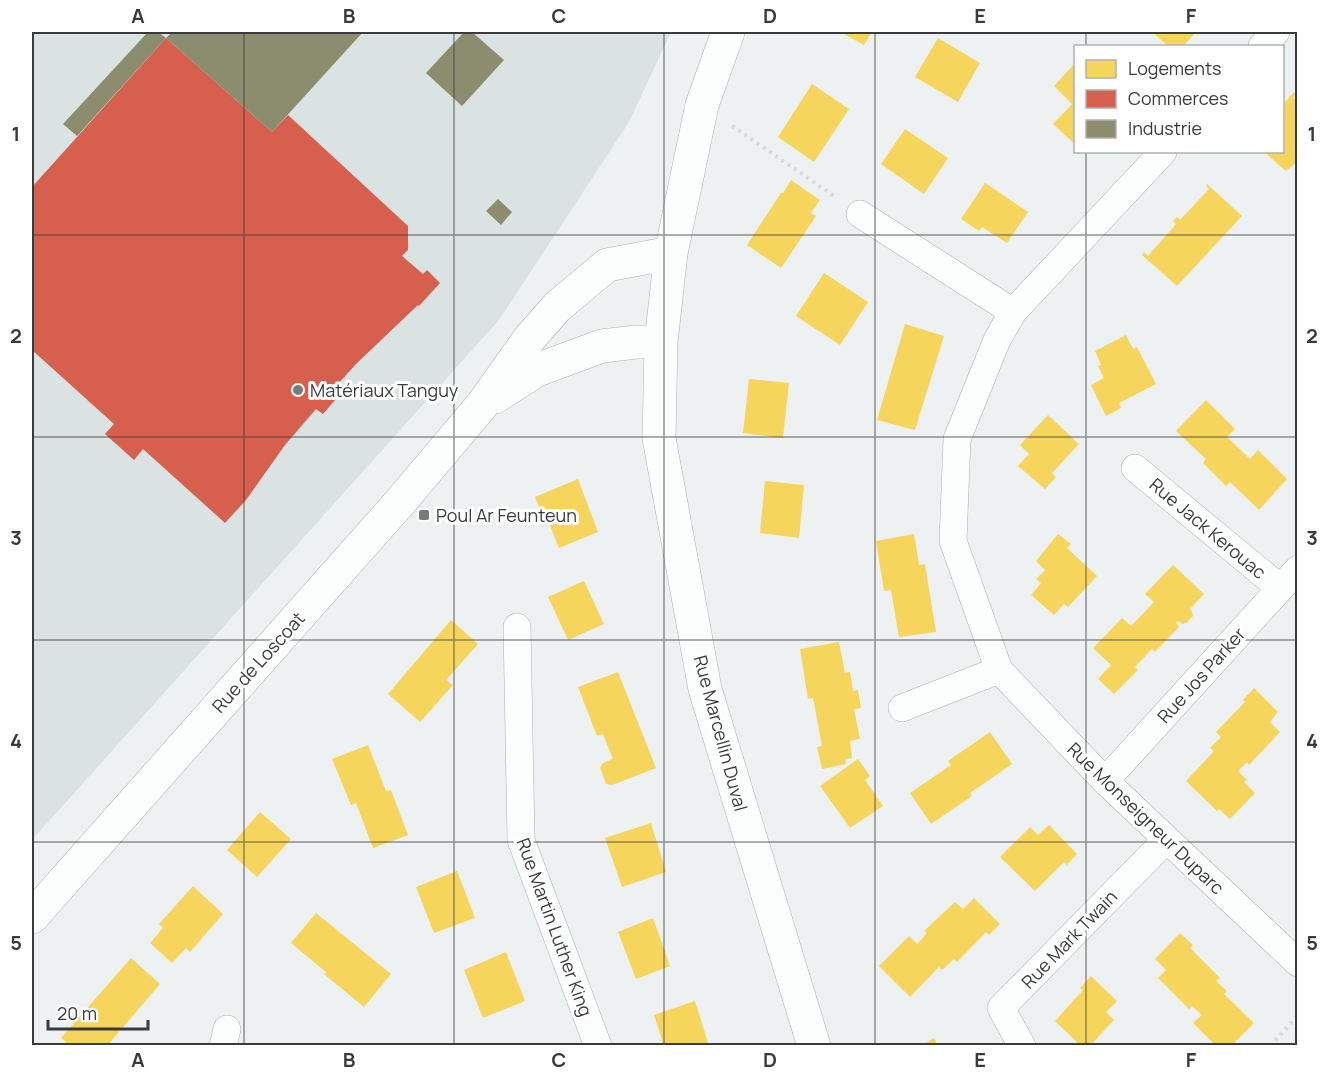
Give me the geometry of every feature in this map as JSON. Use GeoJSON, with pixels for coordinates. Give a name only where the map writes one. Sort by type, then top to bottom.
{"type":"FeatureCollection","features":[{"type":"Feature","properties":{"kind":"main road","name":"Rue Marcellin Duval"},"geometry":{"type":"LineString","coordinates":[[728,32],[702,105],[671,253],[661,342],[659,438],[705,689],[813,1046]]}},
{"type":"Feature","properties":{"kind":"main road","name":"Rue de Loscoat"},"geometry":{"type":"LineString","coordinates":[[32,917],[483,405],[529,339],[557,306],[607,265],[671,253]]}},
{"type":"Feature","properties":{"kind":"main road","name":"Rue de Loscoat"},"geometry":{"type":"LineString","coordinates":[[483,405],[537,370],[602,346],[661,342]]}},
{"type":"Feature","properties":{"kind":"street"},"geometry":{"type":"LineString","coordinates":[[1263,45],[1276,32]]}},
{"type":"Feature","properties":{"kind":"street"},"geometry":{"type":"LineString","coordinates":[[1292,32],[1298,36]]}},
{"type":"Feature","properties":{"kind":"street","name":"Rue Monseigneur Duparc"},"geometry":{"type":"LineString","coordinates":[[1162,153],[1013,312],[997,340],[957,439],[953,541],[999,670],[1105,781],[1298,963]]}},
{"type":"Feature","properties":{"kind":"street"},"geometry":{"type":"LineString","coordinates":[[860,214],[1013,312]]}},
{"type":"Feature","properties":{"kind":"street","name":"Rue Jack Kerouac"},"geometry":{"type":"LineString","coordinates":[[1135,468],[1289,579]]}},
{"type":"Feature","properties":{"kind":"street","name":"Rue Jos Parker"},"geometry":{"type":"LineString","coordinates":[[1105,781],[1289,579]]}},
{"type":"Feature","properties":{"kind":"street","name":"Rue Martin Luther King"},"geometry":{"type":"LineString","coordinates":[[517,627],[521,840],[598,1046]]}},
{"type":"Feature","properties":{"kind":"street"},"geometry":{"type":"LineString","coordinates":[[902,708],[999,670]]}},
{"type":"Feature","properties":{"kind":"street","name":"Rue Mark Twain"},"geometry":{"type":"LineString","coordinates":[[1022,1046],[1001,1008],[1166,840]]}},
{"type":"Feature","properties":{"kind":"path"},"geometry":{"type":"LineString","coordinates":[[702,105],[860,214]]}},
{"type":"Feature","properties":{"kind":"path"},"geometry":{"type":"LineString","coordinates":[[1270,1046],[1298,1015]]}},
{"type":"Feature","properties":{"kind":"shaded area"},"geometry":{"type":"Polygon","coordinates":[[[32,32],[671,32],[629,122],[499,320],[32,840],[32,32]]]}},
{"type":"Feature","properties":{"kind":"building: Logements"},"geometry":{"type":"Polygon","coordinates":[[[840,32],[872,32],[864,45],[840,32]]]}},
{"type":"Feature","properties":{"kind":"building: Logements"},"geometry":{"type":"Polygon","coordinates":[[[1152,32],[1196,32],[1184,45],[1167,45],[1152,32]]]}},
{"type":"Feature","properties":{"kind":"building: Logements"},"geometry":{"type":"Polygon","coordinates":[[[938,38],[980,63],[958,102],[915,77],[938,38]]]}},
{"type":"Feature","properties":{"kind":"building: Logements"},"geometry":{"type":"Polygon","coordinates":[[[1074,64],[1074,143],[1053,124],[1072,104],[1054,86],[1074,64]]]}},
{"type":"Feature","properties":{"kind":"building: Logements"},"geometry":{"type":"Polygon","coordinates":[[[812,84],[849,109],[814,162],[778,137],[812,84]]]}},
{"type":"Feature","properties":{"kind":"building: Logements"},"geometry":{"type":"Polygon","coordinates":[[[1294,92],[1296,94],[1293,98],[1298,102],[1298,161],[1286,171],[1265,153],[1284,153],[1284,103],[1294,92]]]}},
{"type":"Feature","properties":{"kind":"building: Logements"},"geometry":{"type":"Polygon","coordinates":[[[905,129],[948,158],[924,194],[881,164],[905,129]]]}},
{"type":"Feature","properties":{"kind":"building: Logements"},"geometry":{"type":"Polygon","coordinates":[[[791,180],[820,200],[811,213],[816,216],[781,268],[747,245],[791,180]]]}},
{"type":"Feature","properties":{"kind":"building: Logements"},"geometry":{"type":"Polygon","coordinates":[[[985,183],[1028,212],[1007,243],[982,227],[979,231],[961,219],[985,183]]]}},
{"type":"Feature","properties":{"kind":"building: Logements"},"geometry":{"type":"Polygon","coordinates":[[[1207,184],[1242,216],[1177,286],[1142,255],[1144,252],[1148,256],[1176,224],[1173,221],[1177,217],[1180,220],[1209,189],[1207,184]]]}},
{"type":"Feature","properties":{"kind":"building: Logements"},"geometry":{"type":"Polygon","coordinates":[[[824,273],[868,302],[840,345],[796,316],[824,273]]]}},
{"type":"Feature","properties":{"kind":"building: Logements"},"geometry":{"type":"Polygon","coordinates":[[[905,324],[944,336],[915,430],[877,420],[905,324]]]}},
{"type":"Feature","properties":{"kind":"building: Logements"},"geometry":{"type":"Polygon","coordinates":[[[1126,335],[1133,349],[1137,347],[1156,384],[1119,403],[1121,408],[1106,416],[1091,385],[1104,378],[1098,366],[1101,365],[1095,351],[1126,335]]]}},
{"type":"Feature","properties":{"kind":"building: Logements"},"geometry":{"type":"Polygon","coordinates":[[[749,379],[789,383],[783,438],[743,433],[749,379]]]}},
{"type":"Feature","properties":{"kind":"building: Logements"},"geometry":{"type":"Polygon","coordinates":[[[1206,400],[1235,429],[1227,437],[1250,459],[1258,450],[1287,479],[1259,510],[1230,482],[1226,486],[1203,463],[1206,459],[1176,431],[1206,400]]]}},
{"type":"Feature","properties":{"kind":"building: Logements"},"geometry":{"type":"Polygon","coordinates":[[[1048,415],[1079,444],[1052,473],[1056,477],[1045,489],[1018,466],[1029,454],[1020,445],[1048,415]]]}},
{"type":"Feature","properties":{"kind":"building: Logements"},"geometry":{"type":"Polygon","coordinates":[[[578,479],[598,532],[559,548],[547,518],[544,519],[535,497],[578,479]]]}},
{"type":"Feature","properties":{"kind":"building: Logements"},"geometry":{"type":"Polygon","coordinates":[[[765,481],[804,485],[799,538],[760,533],[765,481]]]}},
{"type":"Feature","properties":{"kind":"building: Logements"},"geometry":{"type":"Polygon","coordinates":[[[914,534],[919,565],[925,564],[936,632],[899,637],[891,590],[884,591],[876,541],[914,534]]]}},
{"type":"Feature","properties":{"kind":"building: Logements"},"geometry":{"type":"Polygon","coordinates":[[[1058,534],[1071,544],[1067,548],[1097,576],[1068,607],[1064,604],[1054,615],[1031,595],[1041,583],[1036,579],[1045,570],[1036,561],[1058,534]]]}},
{"type":"Feature","properties":{"kind":"building: Logements"},"geometry":{"type":"Polygon","coordinates":[[[1173,565],[1204,594],[1190,609],[1193,616],[1186,623],[1182,624],[1179,621],[1176,623],[1179,627],[1155,652],[1152,649],[1135,667],[1138,670],[1114,694],[1098,679],[1111,665],[1093,648],[1122,618],[1131,626],[1154,602],[1145,594],[1173,565]]]}},
{"type":"Feature","properties":{"kind":"building: Logements"},"geometry":{"type":"Polygon","coordinates":[[[584,581],[604,624],[568,640],[548,597],[584,581]]]}},
{"type":"Feature","properties":{"kind":"building: Logements"},"geometry":{"type":"Polygon","coordinates":[[[451,620],[478,644],[446,680],[453,685],[420,722],[388,694],[451,620]]]}},
{"type":"Feature","properties":{"kind":"building: Logements"},"geometry":{"type":"Polygon","coordinates":[[[839,642],[845,673],[850,672],[853,691],[858,690],[861,708],[854,709],[860,739],[850,741],[852,758],[845,759],[846,764],[822,769],[817,747],[822,746],[813,698],[808,699],[800,649],[839,642]]]}},
{"type":"Feature","properties":{"kind":"building: Logements"},"geometry":{"type":"Polygon","coordinates":[[[618,672],[656,768],[612,785],[606,784],[600,767],[603,763],[613,759],[603,734],[597,736],[578,687],[618,672]]]}},
{"type":"Feature","properties":{"kind":"building: Logements"},"geometry":{"type":"Polygon","coordinates":[[[1254,688],[1278,712],[1270,722],[1280,732],[1249,765],[1247,762],[1238,771],[1247,780],[1244,782],[1255,793],[1230,819],[1219,809],[1217,811],[1186,781],[1214,751],[1210,748],[1221,737],[1216,732],[1245,702],[1243,700],[1254,688]]]}},
{"type":"Feature","properties":{"kind":"building: Logements"},"geometry":{"type":"Polygon","coordinates":[[[990,732],[1012,764],[970,793],[972,796],[931,824],[910,793],[951,765],[948,761],[990,732]]]}},
{"type":"Feature","properties":{"kind":"building: Logements"},"geometry":{"type":"Polygon","coordinates":[[[368,745],[386,791],[391,790],[408,835],[373,848],[356,803],[351,805],[332,759],[368,745]]]}},
{"type":"Feature","properties":{"kind":"building: Logements"},"geometry":{"type":"Polygon","coordinates":[[[858,759],[870,776],[865,780],[883,806],[850,828],[820,786],[858,759]]]}},
{"type":"Feature","properties":{"kind":"building: Logements"},"geometry":{"type":"Polygon","coordinates":[[[260,812],[291,839],[257,877],[227,850],[260,812]]]}},
{"type":"Feature","properties":{"kind":"building: Logements"},"geometry":{"type":"Polygon","coordinates":[[[651,823],[666,872],[622,887],[605,838],[651,823]]]}},
{"type":"Feature","properties":{"kind":"building: Logements"},"geometry":{"type":"Polygon","coordinates":[[[1049,825],[1077,854],[1067,865],[1064,862],[1035,891],[1000,857],[1030,827],[1038,835],[1049,825]]]}},
{"type":"Feature","properties":{"kind":"building: Logements"},"geometry":{"type":"Polygon","coordinates":[[[457,871],[475,918],[434,933],[416,887],[457,871]]]}},
{"type":"Feature","properties":{"kind":"building: Logements"},"geometry":{"type":"Polygon","coordinates":[[[193,886],[223,914],[190,952],[186,948],[172,963],[150,943],[163,928],[159,924],[193,886]]]}},
{"type":"Feature","properties":{"kind":"building: Logements"},"geometry":{"type":"Polygon","coordinates":[[[974,898],[1000,924],[989,935],[986,932],[957,962],[954,959],[942,970],[939,967],[910,997],[879,966],[909,936],[917,944],[927,933],[924,931],[955,902],[963,909],[974,898]]]}},
{"type":"Feature","properties":{"kind":"building: Logements"},"geometry":{"type":"Polygon","coordinates":[[[316,913],[391,974],[364,1007],[291,943],[316,913]]]}},
{"type":"Feature","properties":{"kind":"building: Logements"},"geometry":{"type":"Polygon","coordinates":[[[653,918],[670,966],[636,979],[618,932],[653,918]]]}},
{"type":"Feature","properties":{"kind":"building: Logements"},"geometry":{"type":"Polygon","coordinates":[[[1180,933],[1193,945],[1190,948],[1220,978],[1216,981],[1227,991],[1224,994],[1254,1023],[1231,1046],[1216,1046],[1193,1023],[1202,1015],[1192,1006],[1189,1009],[1158,978],[1166,970],[1155,959],[1180,933]]]}},
{"type":"Feature","properties":{"kind":"building: Logements"},"geometry":{"type":"Polygon","coordinates":[[[506,952],[525,1001],[483,1018],[464,970],[506,952]]]}},
{"type":"Feature","properties":{"kind":"building: Logements"},"geometry":{"type":"Polygon","coordinates":[[[131,958],[160,984],[107,1046],[70,1046],[61,1038],[131,958]]]}},
{"type":"Feature","properties":{"kind":"building: Logements"},"geometry":{"type":"Polygon","coordinates":[[[1091,976],[1117,1001],[1106,1012],[1114,1020],[1090,1046],[1081,1046],[1055,1021],[1083,990],[1080,988],[1091,976]]]}},
{"type":"Feature","properties":{"kind":"building: Logements"},"geometry":{"type":"Polygon","coordinates":[[[695,1001],[709,1046],[664,1046],[654,1015],[695,1001]]]}},
{"type":"Feature","properties":{"kind":"building: Logements"},"geometry":{"type":"Polygon","coordinates":[[[934,1038],[938,1046],[920,1046],[934,1038]]]}},
{"type":"Feature","properties":{"kind":"building: Commerces"},"geometry":{"type":"Polygon","coordinates":[[[166,38],[272,132],[288,115],[408,226],[408,250],[402,256],[423,274],[427,270],[440,283],[337,385],[343,391],[323,414],[316,409],[285,445],[246,500],[225,523],[143,449],[134,460],[105,434],[114,424],[32,350],[32,187],[166,38]]]}},
{"type":"Feature","properties":{"kind":"building: Industrie"},"geometry":{"type":"Polygon","coordinates":[[[148,32],[158,32],[166,38],[77,136],[63,124],[148,32]]]}},
{"type":"Feature","properties":{"kind":"building: Industrie"},"geometry":{"type":"Polygon","coordinates":[[[172,32],[363,32],[272,132],[166,38],[172,32]]]}},
{"type":"Feature","properties":{"kind":"building: Industrie"},"geometry":{"type":"Polygon","coordinates":[[[464,32],[472,32],[504,60],[462,106],[426,73],[464,32]]]}},
{"type":"Feature","properties":{"kind":"building: Industrie"},"geometry":{"type":"Polygon","coordinates":[[[498,199],[512,212],[501,225],[486,211],[498,199]]]}},
{"type":"Feature","properties":{"kind":"place","name":"Matériaux Tanguy"},"geometry":{"type":"Point","coordinates":[298,390]}},
{"type":"Feature","properties":{"kind":"place","name":"Poul Ar Feunteun"},"geometry":{"type":"Point","coordinates":[424,515]}}]}
